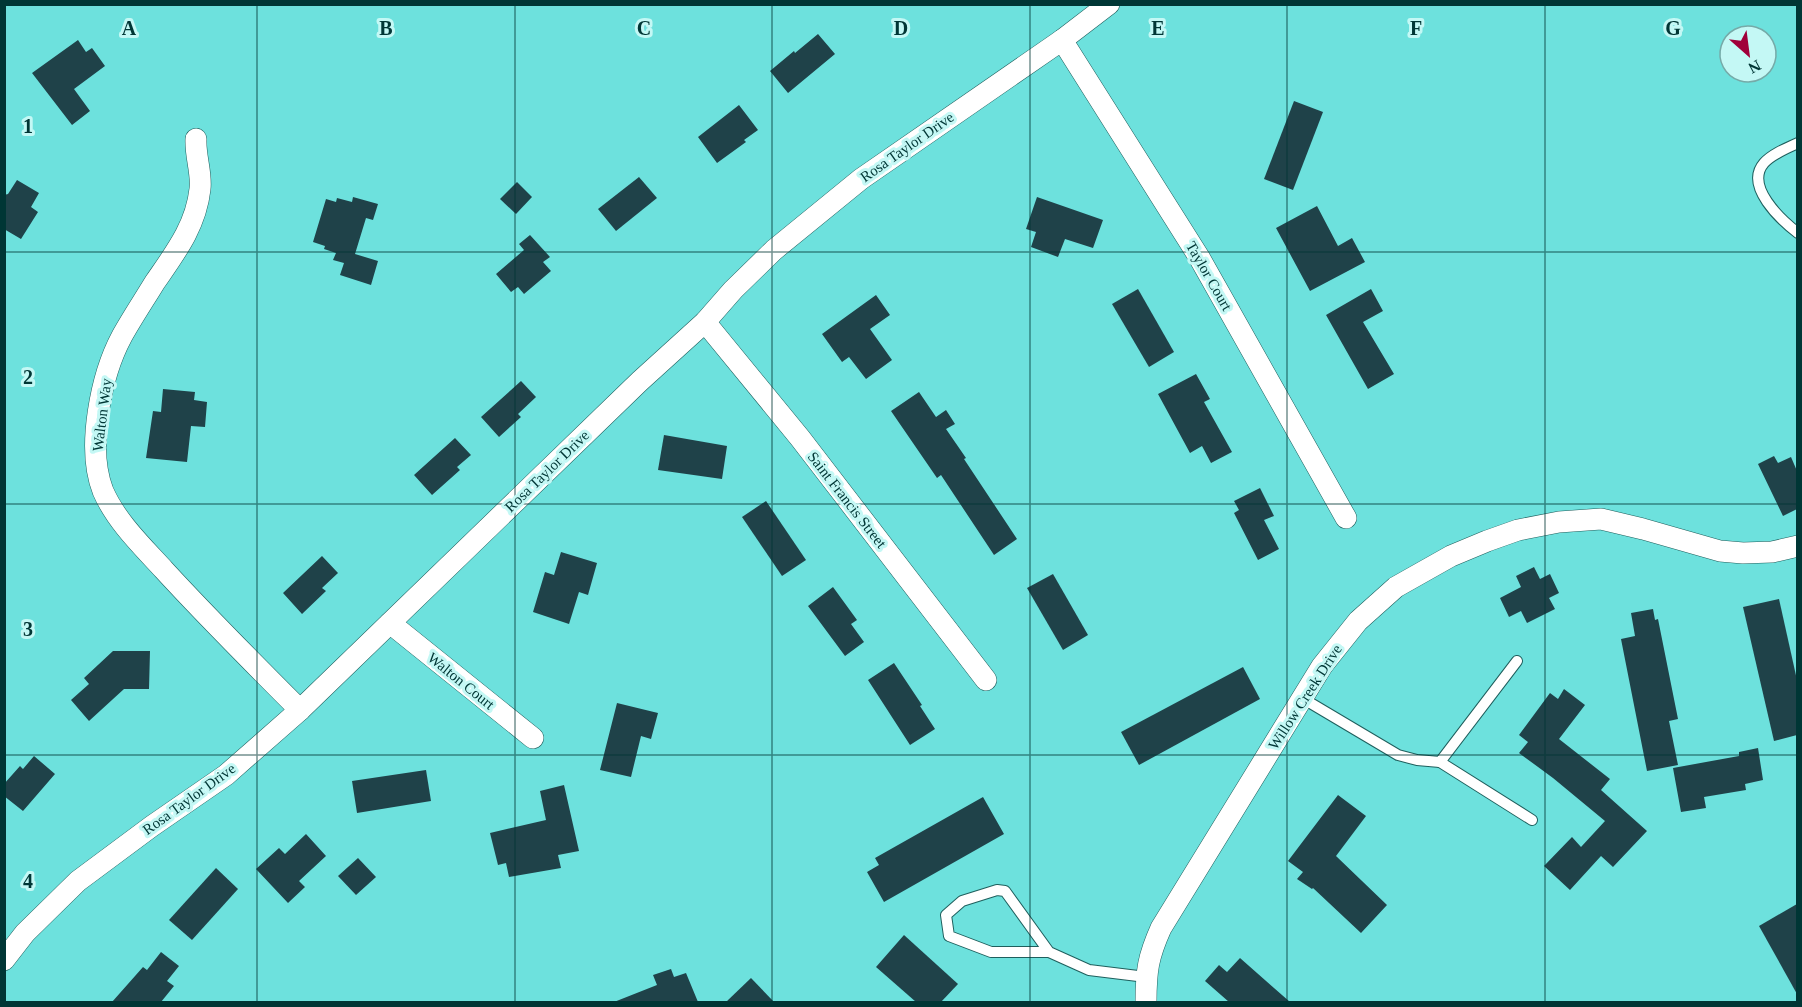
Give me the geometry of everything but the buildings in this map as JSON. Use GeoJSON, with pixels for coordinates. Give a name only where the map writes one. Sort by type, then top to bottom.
{"type":"FeatureCollection","features":[{"type":"Feature","properties":{"kind":"street","name":"Rosa Taylor Drive"},"geometry":{"type":"LineString","coordinates":[[4,960],[25,933],[78,881],[226,775],[300,710],[640,381],[705,322],[733,290],[774,250],[861,179],[1062,40],[1108,4]]}},
{"type":"Feature","properties":{"kind":"street","name":"Taylor Court"},"geometry":{"type":"LineString","coordinates":[[1062,40],[1199,257],[1346,519]]}},
{"type":"Feature","properties":{"kind":"street","name":"Walton Way"},"geometry":{"type":"LineString","coordinates":[[196,140],[200,187],[195,213],[183,243],[130,322],[115,350],[105,376],[100,403],[97,461],[103,490],[114,511],[130,532],[193,601],[300,710]]}},
{"type":"Feature","properties":{"kind":"street","name":"Saint Francis Street"},"geometry":{"type":"LineString","coordinates":[[705,322],[800,438],[986,680]]}},
{"type":"Feature","properties":{"kind":"street","name":"Willow Creek Drive"},"geometry":{"type":"LineString","coordinates":[[1146,1002],[1146,977],[1150,952],[1161,928],[1322,666],[1358,621],[1396,587],[1451,556],[1518,530],[1559,522],[1601,519],[1720,551],[1772,552],[1797,546]]}},
{"type":"Feature","properties":{"kind":"street","name":"Walton Court"},"geometry":{"type":"LineString","coordinates":[[390,623],[533,738]]}},
{"type":"Feature","properties":{"kind":"lane"},"geometry":{"type":"LineString","coordinates":[[1797,143],[1765,162],[1759,173],[1760,186],[1768,206],[1797,233]]}},
{"type":"Feature","properties":{"kind":"lane"},"geometry":{"type":"LineString","coordinates":[[1440,762],[1516,661]]}},
{"type":"Feature","properties":{"kind":"lane"},"geometry":{"type":"LineString","coordinates":[[1302,698],[1398,755],[1417,760],[1440,762],[1532,820]]}},
{"type":"Feature","properties":{"kind":"lane"},"geometry":{"type":"LineString","coordinates":[[1049,952],[1005,891],[997,890],[962,901],[946,915],[949,936],[991,952],[1049,952],[1089,970],[1146,977]]}}]}
